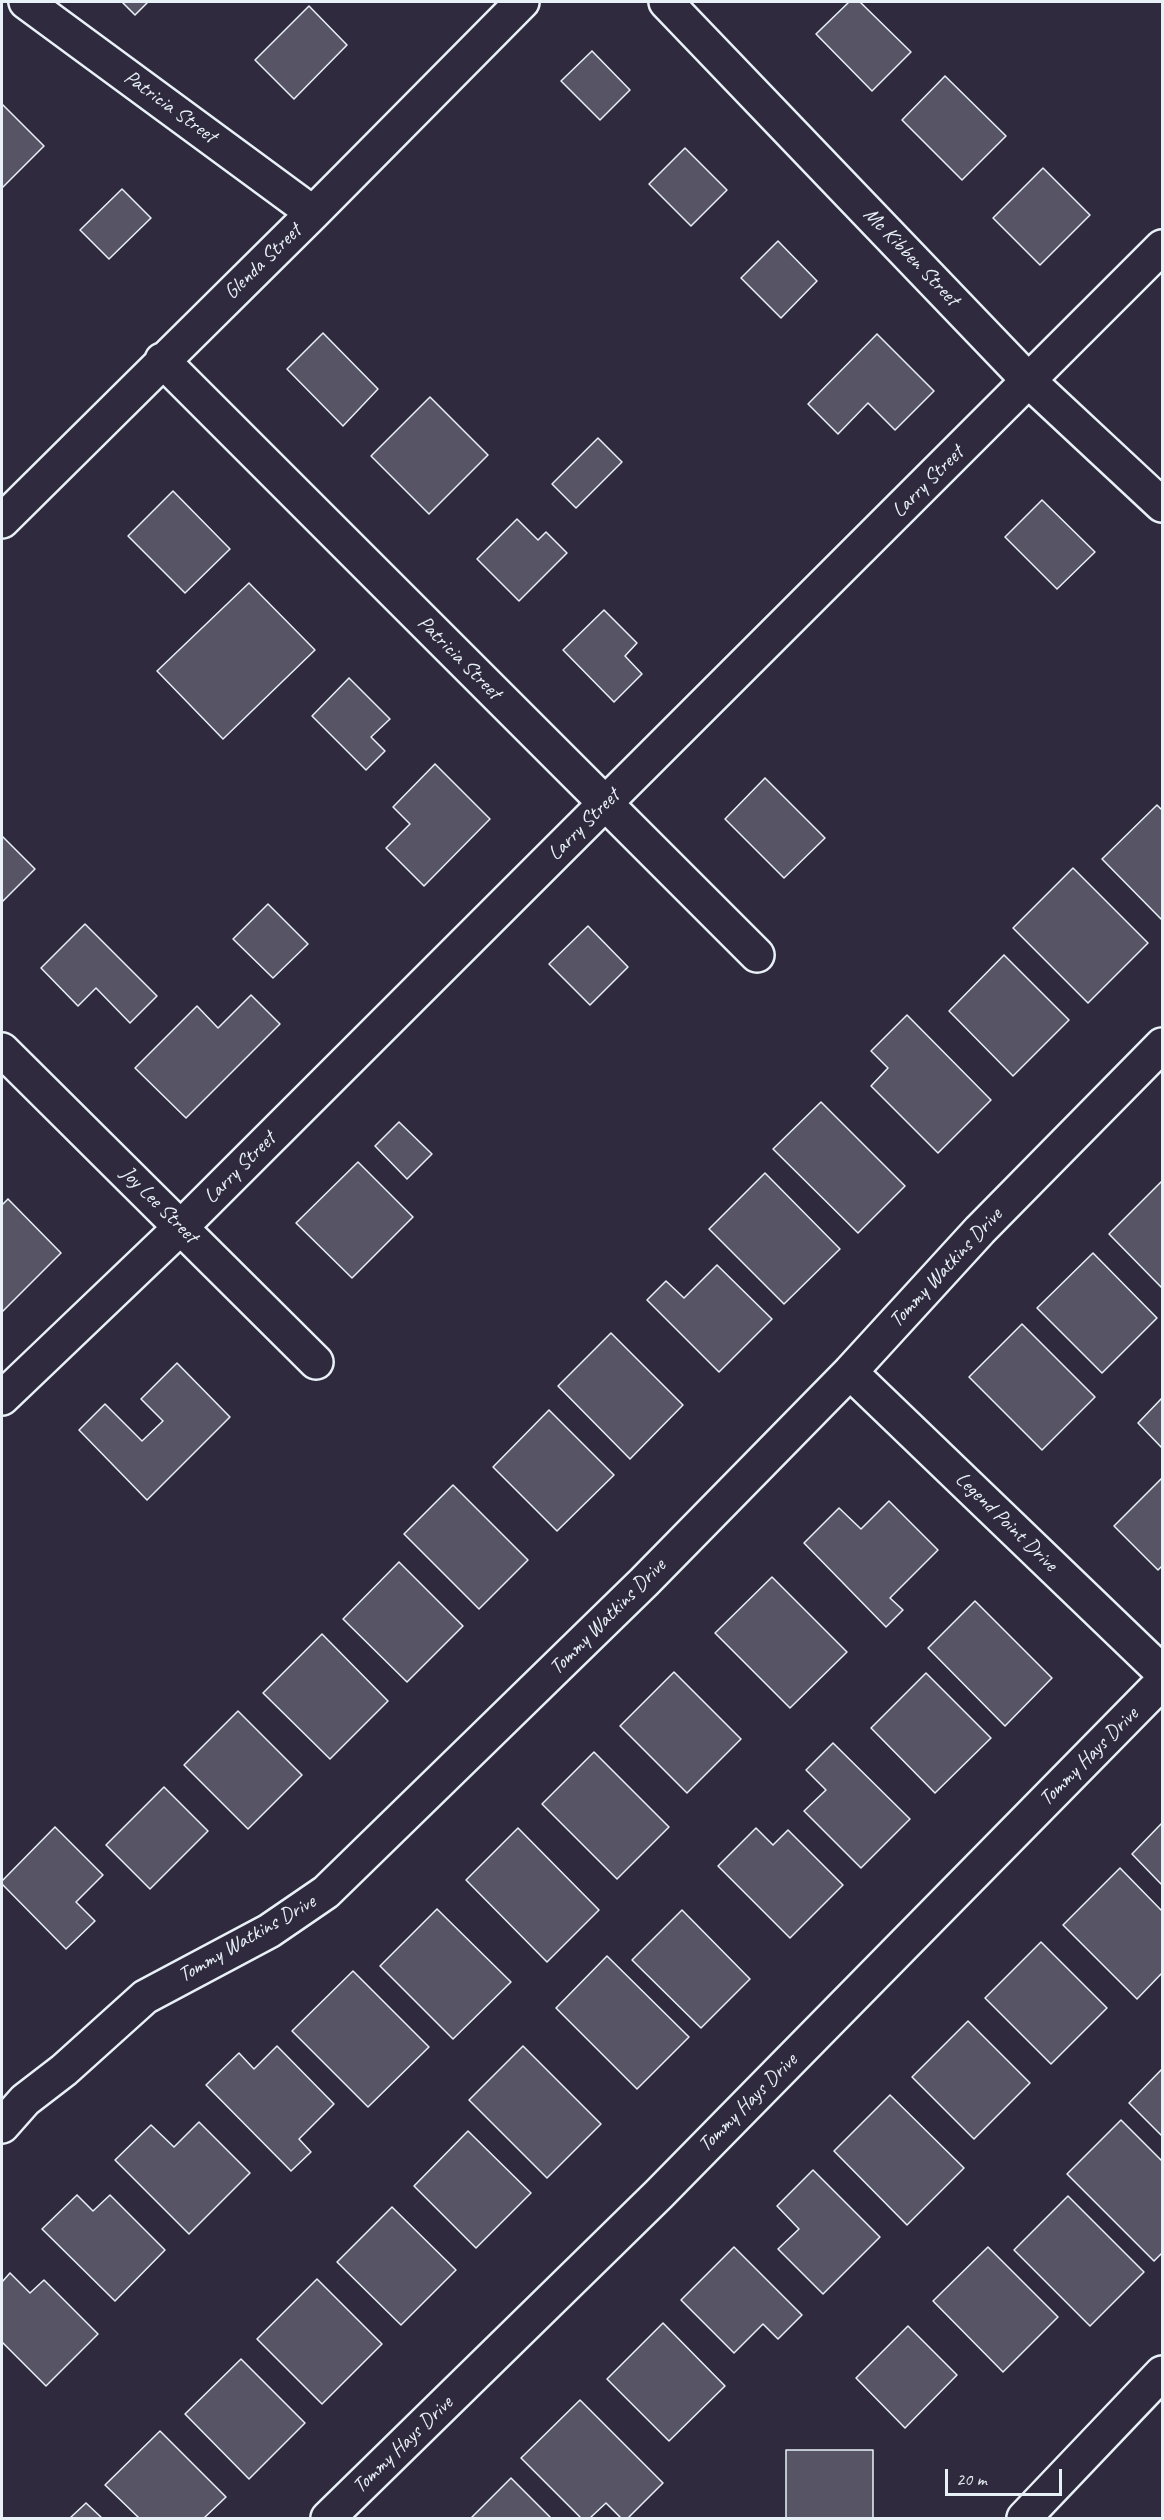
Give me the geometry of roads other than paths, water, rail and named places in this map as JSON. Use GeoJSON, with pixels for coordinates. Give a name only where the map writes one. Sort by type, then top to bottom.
{"type":"FeatureCollection","features":[{"type":"Feature","properties":{"kind":"street","name":"Patricia Street"},"geometry":{"type":"LineString","coordinates":[[26,2],[314,213]]}},
{"type":"Feature","properties":{"kind":"street","name":"Glenda Street"},"geometry":{"type":"LineString","coordinates":[[2,521],[162,360],[314,213],[522,2]]}},
{"type":"Feature","properties":{"kind":"street","name":"Mc Kibben Street"},"geometry":{"type":"LineString","coordinates":[[666,2],[1029,381],[1162,505]]}},
{"type":"Feature","properties":{"kind":"street","name":"Larry Street"},"geometry":{"type":"LineString","coordinates":[[2,1398],[181,1227],[1162,247]]}},
{"type":"Feature","properties":{"kind":"street","name":"Patricia Street"},"geometry":{"type":"LineString","coordinates":[[162,360],[757,955]]}},
{"type":"Feature","properties":{"kind":"street","name":"Tommy Watkins Drive"},"geometry":{"type":"LineString","coordinates":[[2,2126],[25,2100],[64,2070],[145,1997],[269,1931],[326,1892],[644,1582],[850,1372],[980,1230],[1162,1045]]}},
{"type":"Feature","properties":{"kind":"street","name":"Joy Lee Street"},"geometry":{"type":"LineString","coordinates":[[2,1050],[316,1362]]}},
{"type":"Feature","properties":{"kind":"street","name":"Legend Point Drive"},"geometry":{"type":"LineString","coordinates":[[850,1372],[1162,1672]]}},
{"type":"Feature","properties":{"kind":"street","name":"Tommy Hays Drive"},"geometry":{"type":"LineString","coordinates":[[328,2518],[659,2194],[1162,1682]]}},
{"type":"Feature","properties":{"kind":"street"},"geometry":{"type":"LineString","coordinates":[[1023,2518],[1162,2373]]}}]}
